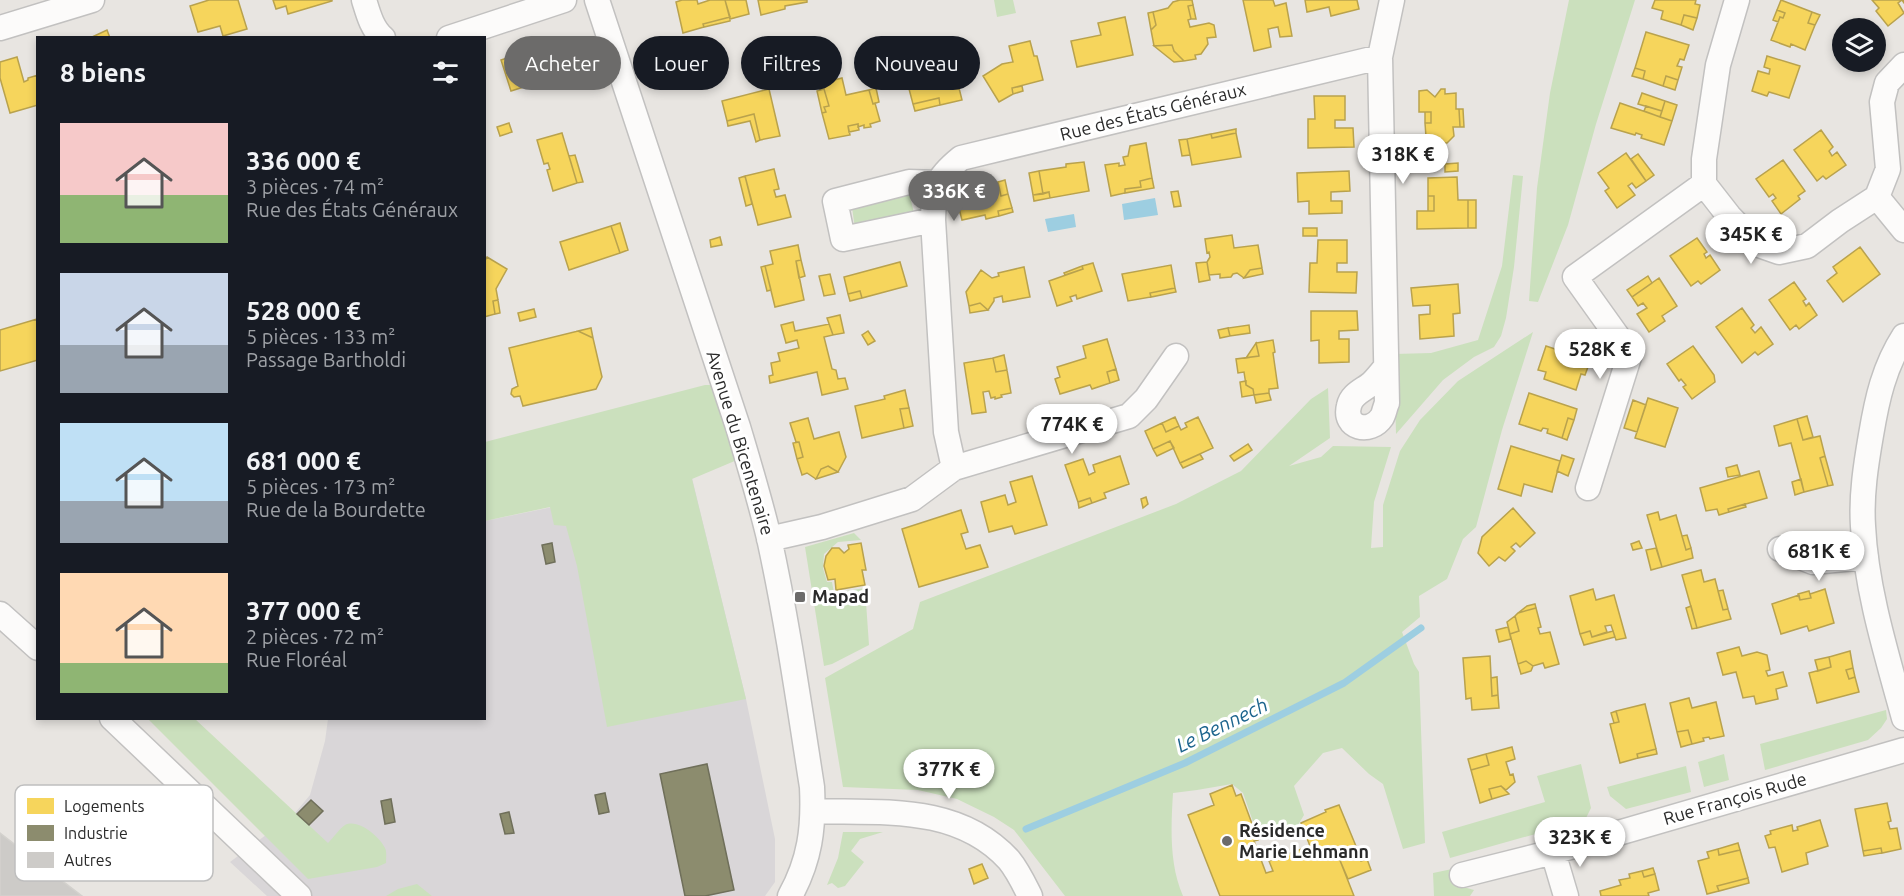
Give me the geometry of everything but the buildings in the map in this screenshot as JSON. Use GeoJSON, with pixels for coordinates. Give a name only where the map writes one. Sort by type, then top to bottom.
{"type":"FeatureCollection","features":[{"type":"Feature","properties":{"kind":"street"},"geometry":{"type":"LineString","coordinates":[[0,27],[92,0]]}},
{"type":"Feature","properties":{"kind":"street"},"geometry":{"type":"LineString","coordinates":[[364,0],[369,17],[381,36]]}},
{"type":"Feature","properties":{"kind":"street"},"geometry":{"type":"LineString","coordinates":[[454,36],[564,0]]}},
{"type":"Feature","properties":{"kind":"street","name":"Avenue du Bicentenaire"},"geometry":{"type":"LineString","coordinates":[[597,0],[738,427],[769,539],[808,758],[814,811],[808,853],[799,880],[790,896]]}},
{"type":"Feature","properties":{"kind":"street"},"geometry":{"type":"LineString","coordinates":[[1385,368],[1380,57],[1392,0]]}},
{"type":"Feature","properties":{"kind":"street"},"geometry":{"type":"LineString","coordinates":[[1737,0],[1719,65],[1704,159],[1704,184],[1729,216],[1756,244],[1779,252],[1807,246],[1877,197],[1888,169],[1882,102],[1887,83],[1904,65]]}},
{"type":"Feature","properties":{"kind":"street","name":"Rue des États Généraux"},"geometry":{"type":"LineString","coordinates":[[937,183],[945,171],[961,158],[1380,57]]}},
{"type":"Feature","properties":{"kind":"street"},"geometry":{"type":"LineString","coordinates":[[933,220],[843,239],[835,201],[909,182],[937,183],[933,197],[933,220],[946,432],[954,468]]}},
{"type":"Feature","properties":{"kind":"street"},"geometry":{"type":"LineString","coordinates":[[1588,488],[1630,354],[1575,277],[1704,184]]}},
{"type":"Feature","properties":{"kind":"street"},"geometry":{"type":"LineString","coordinates":[[1877,197],[1904,230]]}},
{"type":"Feature","properties":{"kind":"street"},"geometry":{"type":"LineString","coordinates":[[1904,336],[1887,364],[1877,397],[1865,470],[1863,525],[1871,590],[1904,718]]}},
{"type":"Feature","properties":{"kind":"street"},"geometry":{"type":"LineString","coordinates":[[769,539],[822,527],[912,499],[954,468],[1129,416],[1146,399],[1176,356]]}},
{"type":"Feature","properties":{"kind":"street"},"geometry":{"type":"LineString","coordinates":[[1780,549],[1813,561],[1866,557]]}},
{"type":"Feature","properties":{"kind":"street"},"geometry":{"type":"LineString","coordinates":[[2,614],[36,646]]}},
{"type":"Feature","properties":{"kind":"street"},"geometry":{"type":"LineString","coordinates":[[114,720],[182,785]]}},
{"type":"Feature","properties":{"kind":"street","name":"Rue François Rude"},"geometry":{"type":"LineString","coordinates":[[1462,875],[1553,852],[1904,750]]}},
{"type":"Feature","properties":{"kind":"street"},"geometry":{"type":"LineString","coordinates":[[814,811],[911,813],[951,822],[981,836],[1008,859],[1030,896]]}},
{"type":"Feature","properties":{"kind":"street"},"geometry":{"type":"LineString","coordinates":[[213,814],[299,896]]}},
{"type":"Feature","properties":{"kind":"street"},"geometry":{"type":"LineString","coordinates":[[1553,852],[1566,896]]}},
{"type":"Feature","properties":{"kind":"shaded area"},"geometry":{"type":"Polygon","coordinates":[[[692,478],[746,699],[775,839],[775,882],[765,896],[267,896],[230,862],[295,813],[310,795],[325,741],[328,720],[486,720],[486,521],[692,478]]]}},
{"type":"Feature","properties":{"kind":"green space"},"geometry":{"type":"Polygon","coordinates":[[[994,0],[1013,0],[1016,13],[997,17],[994,0]]]}},
{"type":"Feature","properties":{"kind":"green space"},"geometry":{"type":"Polygon","coordinates":[[[1569,0],[1635,0],[1596,124],[1568,225],[1538,302],[1529,301],[1537,188],[1550,93],[1569,0]]]}},
{"type":"Feature","properties":{"kind":"green space"},"geometry":{"type":"Polygon","coordinates":[[[1513,175],[1523,176],[1514,267],[1501,336],[1494,347],[1474,357],[1443,380],[1396,434],[1394,354],[1431,353],[1478,340],[1502,266],[1513,175]]]}},
{"type":"Feature","properties":{"kind":"green space"},"geometry":{"type":"Polygon","coordinates":[[[909,193],[914,213],[855,229],[852,207],[909,193]]]}},
{"type":"Feature","properties":{"kind":"green space"},"geometry":{"type":"Polygon","coordinates":[[[1533,332],[1502,430],[1476,527],[1463,539],[1447,579],[1419,596],[1420,617],[1402,632],[1419,672],[1425,843],[1403,849],[1383,784],[1342,748],[1323,753],[1294,786],[1304,815],[1298,825],[1259,839],[1243,793],[1232,784],[1173,793],[1173,858],[1183,896],[1065,896],[1014,830],[994,817],[957,799],[918,790],[843,787],[825,678],[913,629],[920,602],[1176,504],[1241,471],[1311,399],[1328,388],[1330,438],[1289,466],[1321,457],[1333,446],[1391,447],[1374,502],[1371,548],[1383,547],[1383,505],[1400,451],[1420,420],[1458,381],[1533,332]]]}},
{"type":"Feature","properties":{"kind":"green space"},"geometry":{"type":"Polygon","coordinates":[[[712,385],[737,460],[692,479],[746,699],[607,727],[577,566],[566,526],[554,525],[550,507],[486,521],[486,442],[712,385]]]}},
{"type":"Feature","properties":{"kind":"green space"},"geometry":{"type":"Polygon","coordinates":[[[854,533],[861,540],[838,542],[824,554],[823,568],[827,582],[832,582],[834,593],[865,588],[869,645],[824,666],[805,547],[854,533]]]}},
{"type":"Feature","properties":{"kind":"green space"},"geometry":{"type":"Polygon","coordinates":[[[1886,710],[1887,719],[1868,740],[1765,770],[1760,744],[1886,710]]]}},
{"type":"Feature","properties":{"kind":"green space"},"geometry":{"type":"Polygon","coordinates":[[[149,720],[196,720],[328,843],[345,825],[356,824],[374,834],[385,848],[386,863],[377,867],[308,879],[149,720]]]}},
{"type":"Feature","properties":{"kind":"green space"},"geometry":{"type":"Polygon","coordinates":[[[1724,754],[1729,780],[1704,787],[1698,762],[1724,754]]]}},
{"type":"Feature","properties":{"kind":"green space"},"geometry":{"type":"Polygon","coordinates":[[[1581,764],[1591,808],[1585,820],[1450,858],[1442,832],[1545,802],[1537,776],[1581,764]]]}},
{"type":"Feature","properties":{"kind":"green space"},"geometry":{"type":"Polygon","coordinates":[[[1686,766],[1691,792],[1626,809],[1610,796],[1607,787],[1686,766]]]}},
{"type":"Feature","properties":{"kind":"green space"},"geometry":{"type":"Polygon","coordinates":[[[843,832],[883,832],[860,839],[851,851],[864,862],[845,886],[838,888],[832,883],[827,885],[838,858],[843,832]]]}},
{"type":"Feature","properties":{"kind":"green space"},"geometry":{"type":"Polygon","coordinates":[[[1457,868],[1460,886],[1474,890],[1470,896],[1434,896],[1433,873],[1457,868]]]}},
{"type":"Feature","properties":{"kind":"green space"},"geometry":{"type":"Polygon","coordinates":[[[417,884],[432,896],[386,896],[398,889],[417,884]]]}},
{"type":"Feature","properties":{"kind":"water"},"geometry":{"type":"Polygon","coordinates":[[[1155,198],[1158,215],[1124,220],[1122,204],[1155,198]]]}},
{"type":"Feature","properties":{"kind":"water"},"geometry":{"type":"Polygon","coordinates":[[[1074,214],[1076,227],[1048,232],[1045,219],[1074,214]]]}},
{"type":"Feature","properties":{"kind":"waterway","name":"Le Bennech"},"geometry":{"type":"LineString","coordinates":[[1026,829],[1185,763],[1344,683],[1421,628]]}},
{"type":"Feature","properties":{"kind":"place","name":"Mapad"},"geometry":{"type":"Point","coordinates":[800,597]}},
{"type":"Feature","properties":{"kind":"place","name":"Résidence Marie Lehmann"},"geometry":{"type":"Point","coordinates":[1227,841]}}]}
